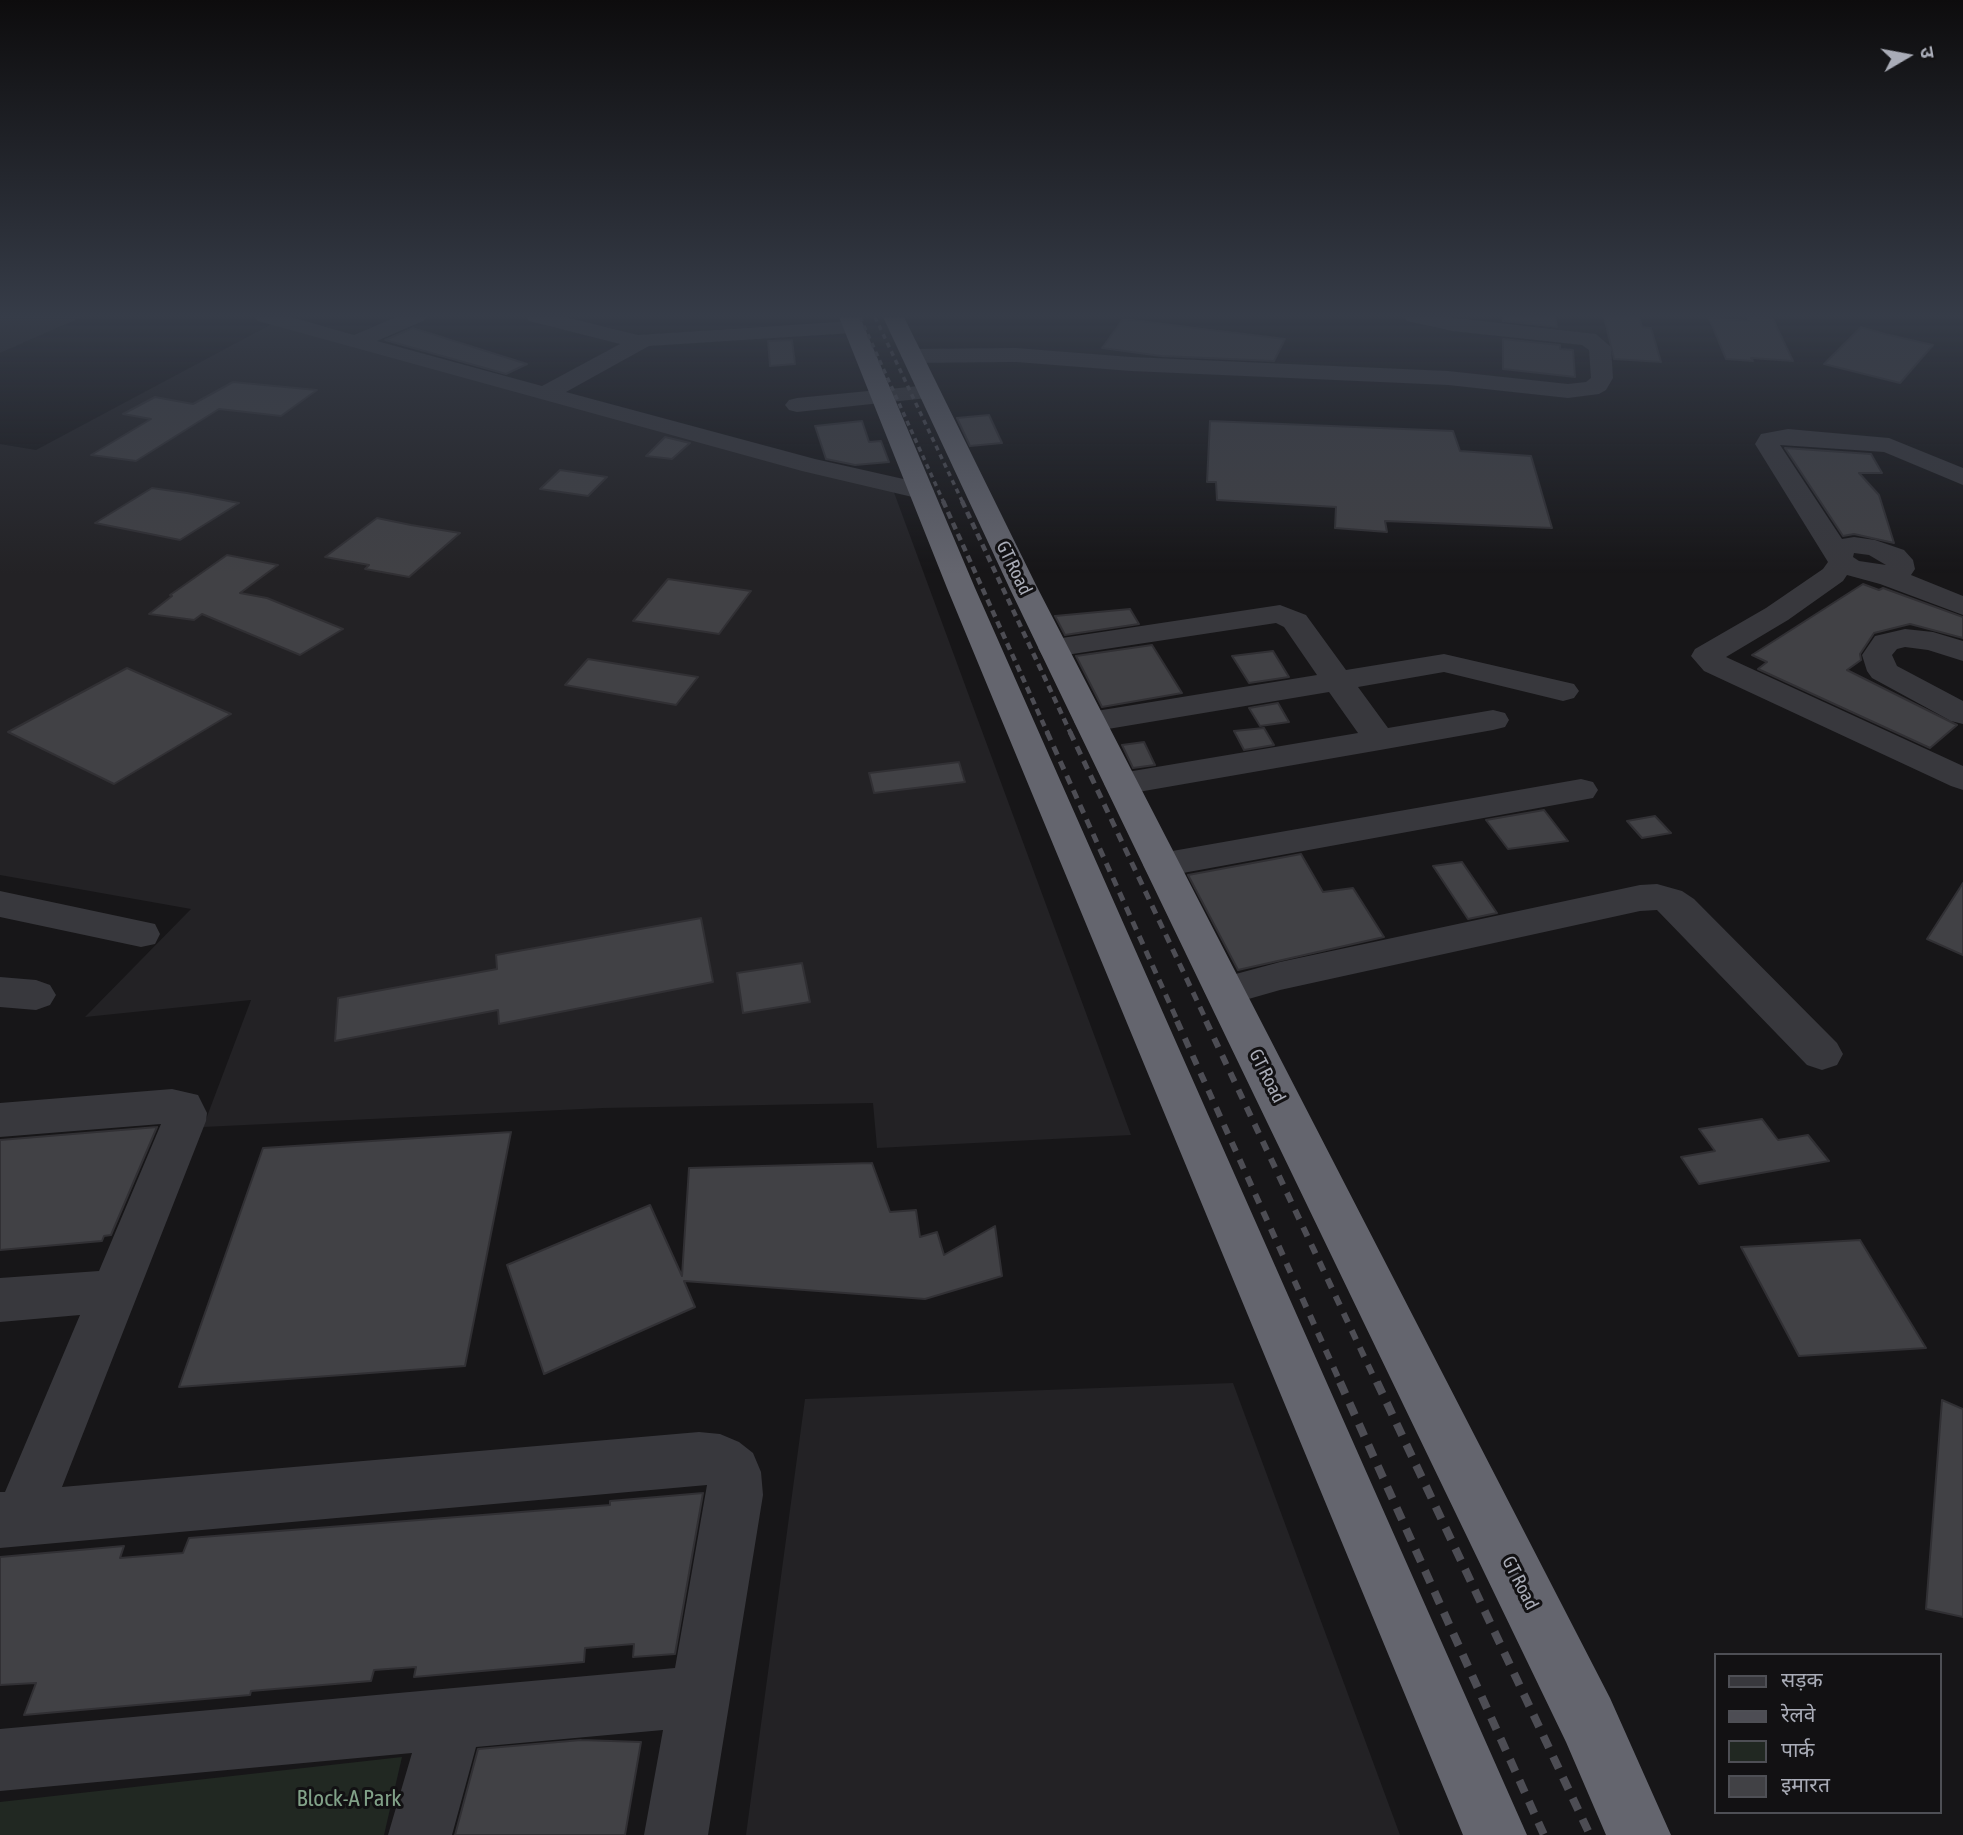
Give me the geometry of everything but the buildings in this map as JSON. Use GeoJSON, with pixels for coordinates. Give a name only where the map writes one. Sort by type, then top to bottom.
{"type":"FeatureCollection","features":[{"type":"Feature","properties":{"kind":"highway"},"geometry":{"type":"LineString","coordinates":[[884,403],[1495,1835]]}},
{"type":"Feature","properties":{"kind":"highway","name":"GT Road"},"geometry":{"type":"LineString","coordinates":[[935,403],[1053,648],[1588,1720],[1639,1835]]}},
{"type":"Feature","properties":{"kind":"street"},"geometry":{"type":"LineString","coordinates":[[581,403],[811,466],[921,491]]}},
{"type":"Feature","properties":{"kind":"street"},"geometry":{"type":"LineString","coordinates":[[796,403],[811,466]]}},
{"type":"Feature","properties":{"kind":"street"},"geometry":{"type":"LineString","coordinates":[[1963,477],[1889,445],[1788,436],[1770,439],[1767,443],[1840,557],[1858,571],[1893,570],[1963,590]]}},
{"type":"Feature","properties":{"kind":"street"},"geometry":{"type":"LineString","coordinates":[[1840,557],[1833,575],[1777,614],[1706,656],[1714,664],[1963,779]]}},
{"type":"Feature","properties":{"kind":"street"},"geometry":{"type":"LineString","coordinates":[[1893,570],[1963,606]]}},
{"type":"Feature","properties":{"kind":"street"},"geometry":{"type":"LineString","coordinates":[[1053,648],[1280,614],[1295,621],[1380,740]]}},
{"type":"Feature","properties":{"kind":"street"},"geometry":{"type":"LineString","coordinates":[[1963,652],[1933,641],[1905,638],[1886,642],[1877,655],[1883,671],[1963,714]]}},
{"type":"Feature","properties":{"kind":"street"},"geometry":{"type":"LineString","coordinates":[[1090,722],[1430,664],[1455,663],[1563,691]]}},
{"type":"Feature","properties":{"kind":"street"},"geometry":{"type":"LineString","coordinates":[[1121,784],[1493,720]]}},
{"type":"Feature","properties":{"kind":"street"},"geometry":{"type":"LineString","coordinates":[[1931,765],[1963,737]]}},
{"type":"Feature","properties":{"kind":"street"},"geometry":{"type":"LineString","coordinates":[[1161,865],[1581,790]]}},
{"type":"Feature","properties":{"kind":"street"},"geometry":{"type":"LineString","coordinates":[[1224,991],[1640,898],[1657,897],[1680,908],[1822,1054]]}},
{"type":"Feature","properties":{"kind":"street"},"geometry":{"type":"LineString","coordinates":[[0,905],[141,933]]}},
{"type":"Feature","properties":{"kind":"street"},"geometry":{"type":"LineString","coordinates":[[0,1120],[182,1107],[185,1113],[114,1291],[11,1519],[699,1458],[720,1460],[734,1472],[735,1495],[676,1835]]}},
{"type":"Feature","properties":{"kind":"street"},"geometry":{"type":"LineString","coordinates":[[0,1300],[114,1291]]}},
{"type":"Feature","properties":{"kind":"street"},"geometry":{"type":"LineString","coordinates":[[0,1760],[698,1696]]}},
{"type":"Feature","properties":{"kind":"street"},"geometry":{"type":"LineString","coordinates":[[420,1835],[453,1720]]}},
{"type":"Feature","properties":{"kind":"shaded area"},"geometry":{"type":"Polygon","coordinates":[[[125,403],[585,403],[892,487],[1131,1135],[877,1148],[873,1103],[603,1108],[203,1127],[251,1000],[85,1017],[191,909],[0,875],[0,444],[36,450],[125,403]]]}},
{"type":"Feature","properties":{"kind":"shaded area"},"geometry":{"type":"Polygon","coordinates":[[[1233,1383],[1400,1835],[746,1835],[805,1399],[1233,1383]]]}},
{"type":"Feature","properties":{"kind":"green space","name":"Block-A Park"},"geometry":{"type":"Polygon","coordinates":[[[402,1757],[384,1835],[0,1835],[0,1802],[402,1757]]]}},
{"type":"Feature","properties":{"kind":"railway"},"geometry":{"type":"LineString","coordinates":[[899,403],[944,503]]}},
{"type":"Feature","properties":{"kind":"railway"},"geometry":{"type":"LineString","coordinates":[[916,403],[963,503]]}},
{"type":"Feature","properties":{"kind":"railway"},"geometry":{"type":"LineString","coordinates":[[943,501],[1048,734]]}},
{"type":"Feature","properties":{"kind":"railway"},"geometry":{"type":"LineString","coordinates":[[962,501],[1071,734]]}},
{"type":"Feature","properties":{"kind":"railway"},"geometry":{"type":"LineString","coordinates":[[1047,732],[1178,1022]]}},
{"type":"Feature","properties":{"kind":"railway"},"geometry":{"type":"LineString","coordinates":[[1070,732],[1207,1022]]}},
{"type":"Feature","properties":{"kind":"railway"},"geometry":{"type":"LineString","coordinates":[[1177,1021],[1341,1384]]}},
{"type":"Feature","properties":{"kind":"railway"},"geometry":{"type":"LineString","coordinates":[[1206,1021],[1377,1384]]}},
{"type":"Feature","properties":{"kind":"railway"},"geometry":{"type":"LineString","coordinates":[[1340,1382],[1544,1835]]}},
{"type":"Feature","properties":{"kind":"railway"},"geometry":{"type":"LineString","coordinates":[[1377,1382],[1590,1835]]}}]}
